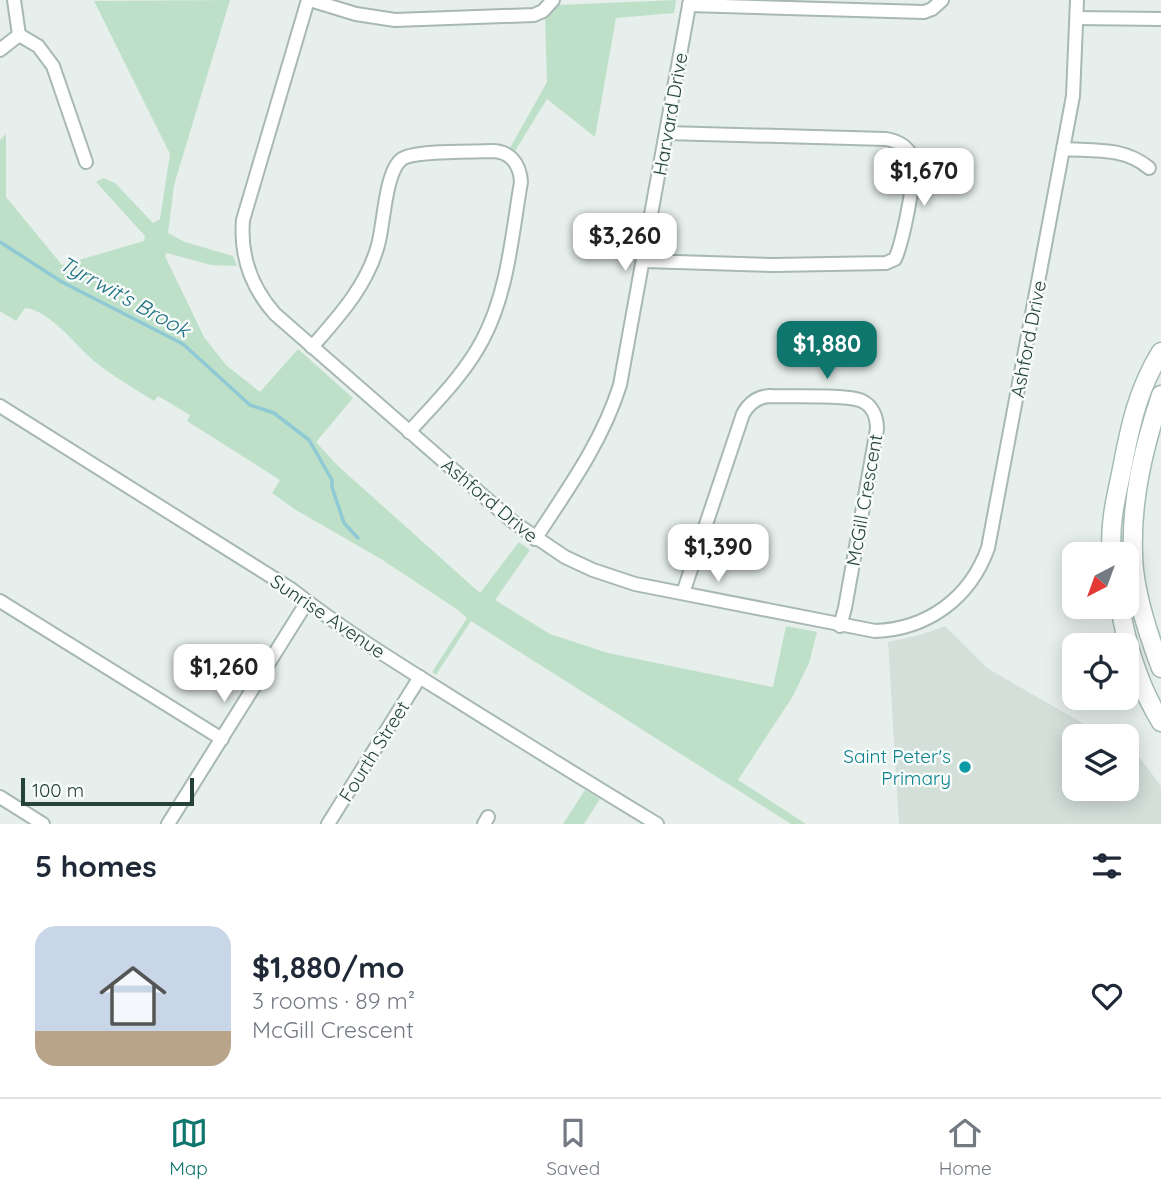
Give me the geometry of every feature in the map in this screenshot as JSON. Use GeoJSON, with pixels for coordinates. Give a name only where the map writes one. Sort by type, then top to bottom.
{"type":"FeatureCollection","features":[{"type":"Feature","properties":{"kind":"main road"},"geometry":{"type":"LineString","coordinates":[[1112,542],[1112,516],[1131,420],[1140,392],[1161,352]]}},
{"type":"Feature","properties":{"kind":"main road"},"geometry":{"type":"LineString","coordinates":[[1161,395],[1136,488],[1132,555],[1145,625],[1161,668]]}},
{"type":"Feature","properties":{"kind":"main road"},"geometry":{"type":"LineString","coordinates":[[1122,620],[1138,673],[1161,722]]}},
{"type":"Feature","properties":{"kind":"street"},"geometry":{"type":"LineString","coordinates":[[14,0],[19,35]]}},
{"type":"Feature","properties":{"kind":"street"},"geometry":{"type":"LineString","coordinates":[[309,0],[366,16],[404,20],[534,15],[543,11],[553,0]]}},
{"type":"Feature","properties":{"kind":"street","name":"Ashford Drive"},"geometry":{"type":"LineString","coordinates":[[309,0],[246,204],[243,238],[249,271],[262,299],[275,314],[535,539],[593,570],[625,581],[865,630],[885,630],[922,621],[947,606],[975,575],[984,557],[995,514],[1074,86],[1077,0]]}},
{"type":"Feature","properties":{"kind":"street"},"geometry":{"type":"LineString","coordinates":[[690,3],[923,12],[932,9],[942,0]]}},
{"type":"Feature","properties":{"kind":"street","name":"Harvard Drive"},"geometry":{"type":"LineString","coordinates":[[535,539],[582,469],[610,414],[625,368],[690,3]]}},
{"type":"Feature","properties":{"kind":"street"},"geometry":{"type":"LineString","coordinates":[[1077,18],[1161,19]]}},
{"type":"Feature","properties":{"kind":"street"},"geometry":{"type":"LineString","coordinates":[[0,50],[19,35]]}},
{"type":"Feature","properties":{"kind":"street"},"geometry":{"type":"LineString","coordinates":[[19,35],[38,46],[53,66],[86,162]]}},
{"type":"Feature","properties":{"kind":"street"},"geometry":{"type":"LineString","coordinates":[[644,261],[774,265],[886,263],[895,259],[901,243],[914,171],[911,154],[905,147],[898,141],[886,139],[666,133]]}},
{"type":"Feature","properties":{"kind":"street"},"geometry":{"type":"LineString","coordinates":[[1063,149],[1123,153],[1149,169]]}},
{"type":"Feature","properties":{"kind":"street"},"geometry":{"type":"LineString","coordinates":[[312,347],[349,303],[367,275],[379,242],[391,176],[398,162],[407,156],[415,155],[492,151],[510,156],[518,166],[521,182],[503,283],[495,311],[483,341],[470,361],[409,432]]}},
{"type":"Feature","properties":{"kind":"street","name":"McGill Crescent"},"geometry":{"type":"LineString","coordinates":[[682,593],[743,414],[749,404],[769,396],[857,399],[871,408],[877,429],[840,626]]}},
{"type":"Feature","properties":{"kind":"street","name":"Sunrise Avenue"},"geometry":{"type":"LineString","coordinates":[[0,405],[290,589],[420,677],[595,789],[657,824]]}},
{"type":"Feature","properties":{"kind":"street"},"geometry":{"type":"LineString","coordinates":[[0,601],[222,739]]}},
{"type":"Feature","properties":{"kind":"street"},"geometry":{"type":"LineString","coordinates":[[168,824],[307,602]]}},
{"type":"Feature","properties":{"kind":"street","name":"Fourth Street"},"geometry":{"type":"LineString","coordinates":[[328,824],[420,677]]}},
{"type":"Feature","properties":{"kind":"street"},"geometry":{"type":"LineString","coordinates":[[0,797],[43,824]]}},
{"type":"Feature","properties":{"kind":"shaded area"},"geometry":{"type":"Polygon","coordinates":[[[945,626],[987,668],[1084,724],[1062,724],[1062,801],[1139,801],[1139,757],[1161,786],[1161,824],[899,824],[888,642],[945,626]]]}},
{"type":"Feature","properties":{"kind":"green space"},"geometry":{"type":"Polygon","coordinates":[[[230,0],[174,185],[168,233],[185,242],[233,256],[237,266],[211,265],[167,253],[165,256],[204,337],[226,365],[260,392],[298,349],[353,398],[316,442],[338,466],[480,593],[519,542],[530,550],[495,600],[550,634],[608,653],[773,687],[786,626],[817,632],[809,663],[793,696],[738,780],[806,824],[791,824],[471,621],[436,675],[432,672],[467,618],[458,610],[381,559],[296,510],[272,493],[280,480],[187,421],[190,415],[158,396],[154,401],[108,372],[44,315],[25,308],[16,321],[0,311],[0,140],[6,134],[6,197],[62,265],[144,241],[145,236],[96,182],[103,178],[115,183],[153,223],[160,219],[170,154],[94,1],[230,0]]]}},
{"type":"Feature","properties":{"kind":"green space"},"geometry":{"type":"Polygon","coordinates":[[[676,0],[674,13],[616,18],[595,137],[547,99],[515,151],[510,148],[547,82],[545,18],[558,5],[676,0]]]}},
{"type":"Feature","properties":{"kind":"green space"},"geometry":{"type":"Polygon","coordinates":[[[585,790],[600,799],[584,824],[563,824],[585,790]]]}},
{"type":"Feature","properties":{"kind":"waterway","name":"Tyrrwit's Brook"},"geometry":{"type":"LineString","coordinates":[[0,242],[62,282],[183,344],[250,405],[274,413],[309,440],[332,480],[344,523],[358,538]]}},
{"type":"Feature","properties":{"kind":"place","name":"Saint Peter's Primary"},"geometry":{"type":"Point","coordinates":[965,767]}}]}
